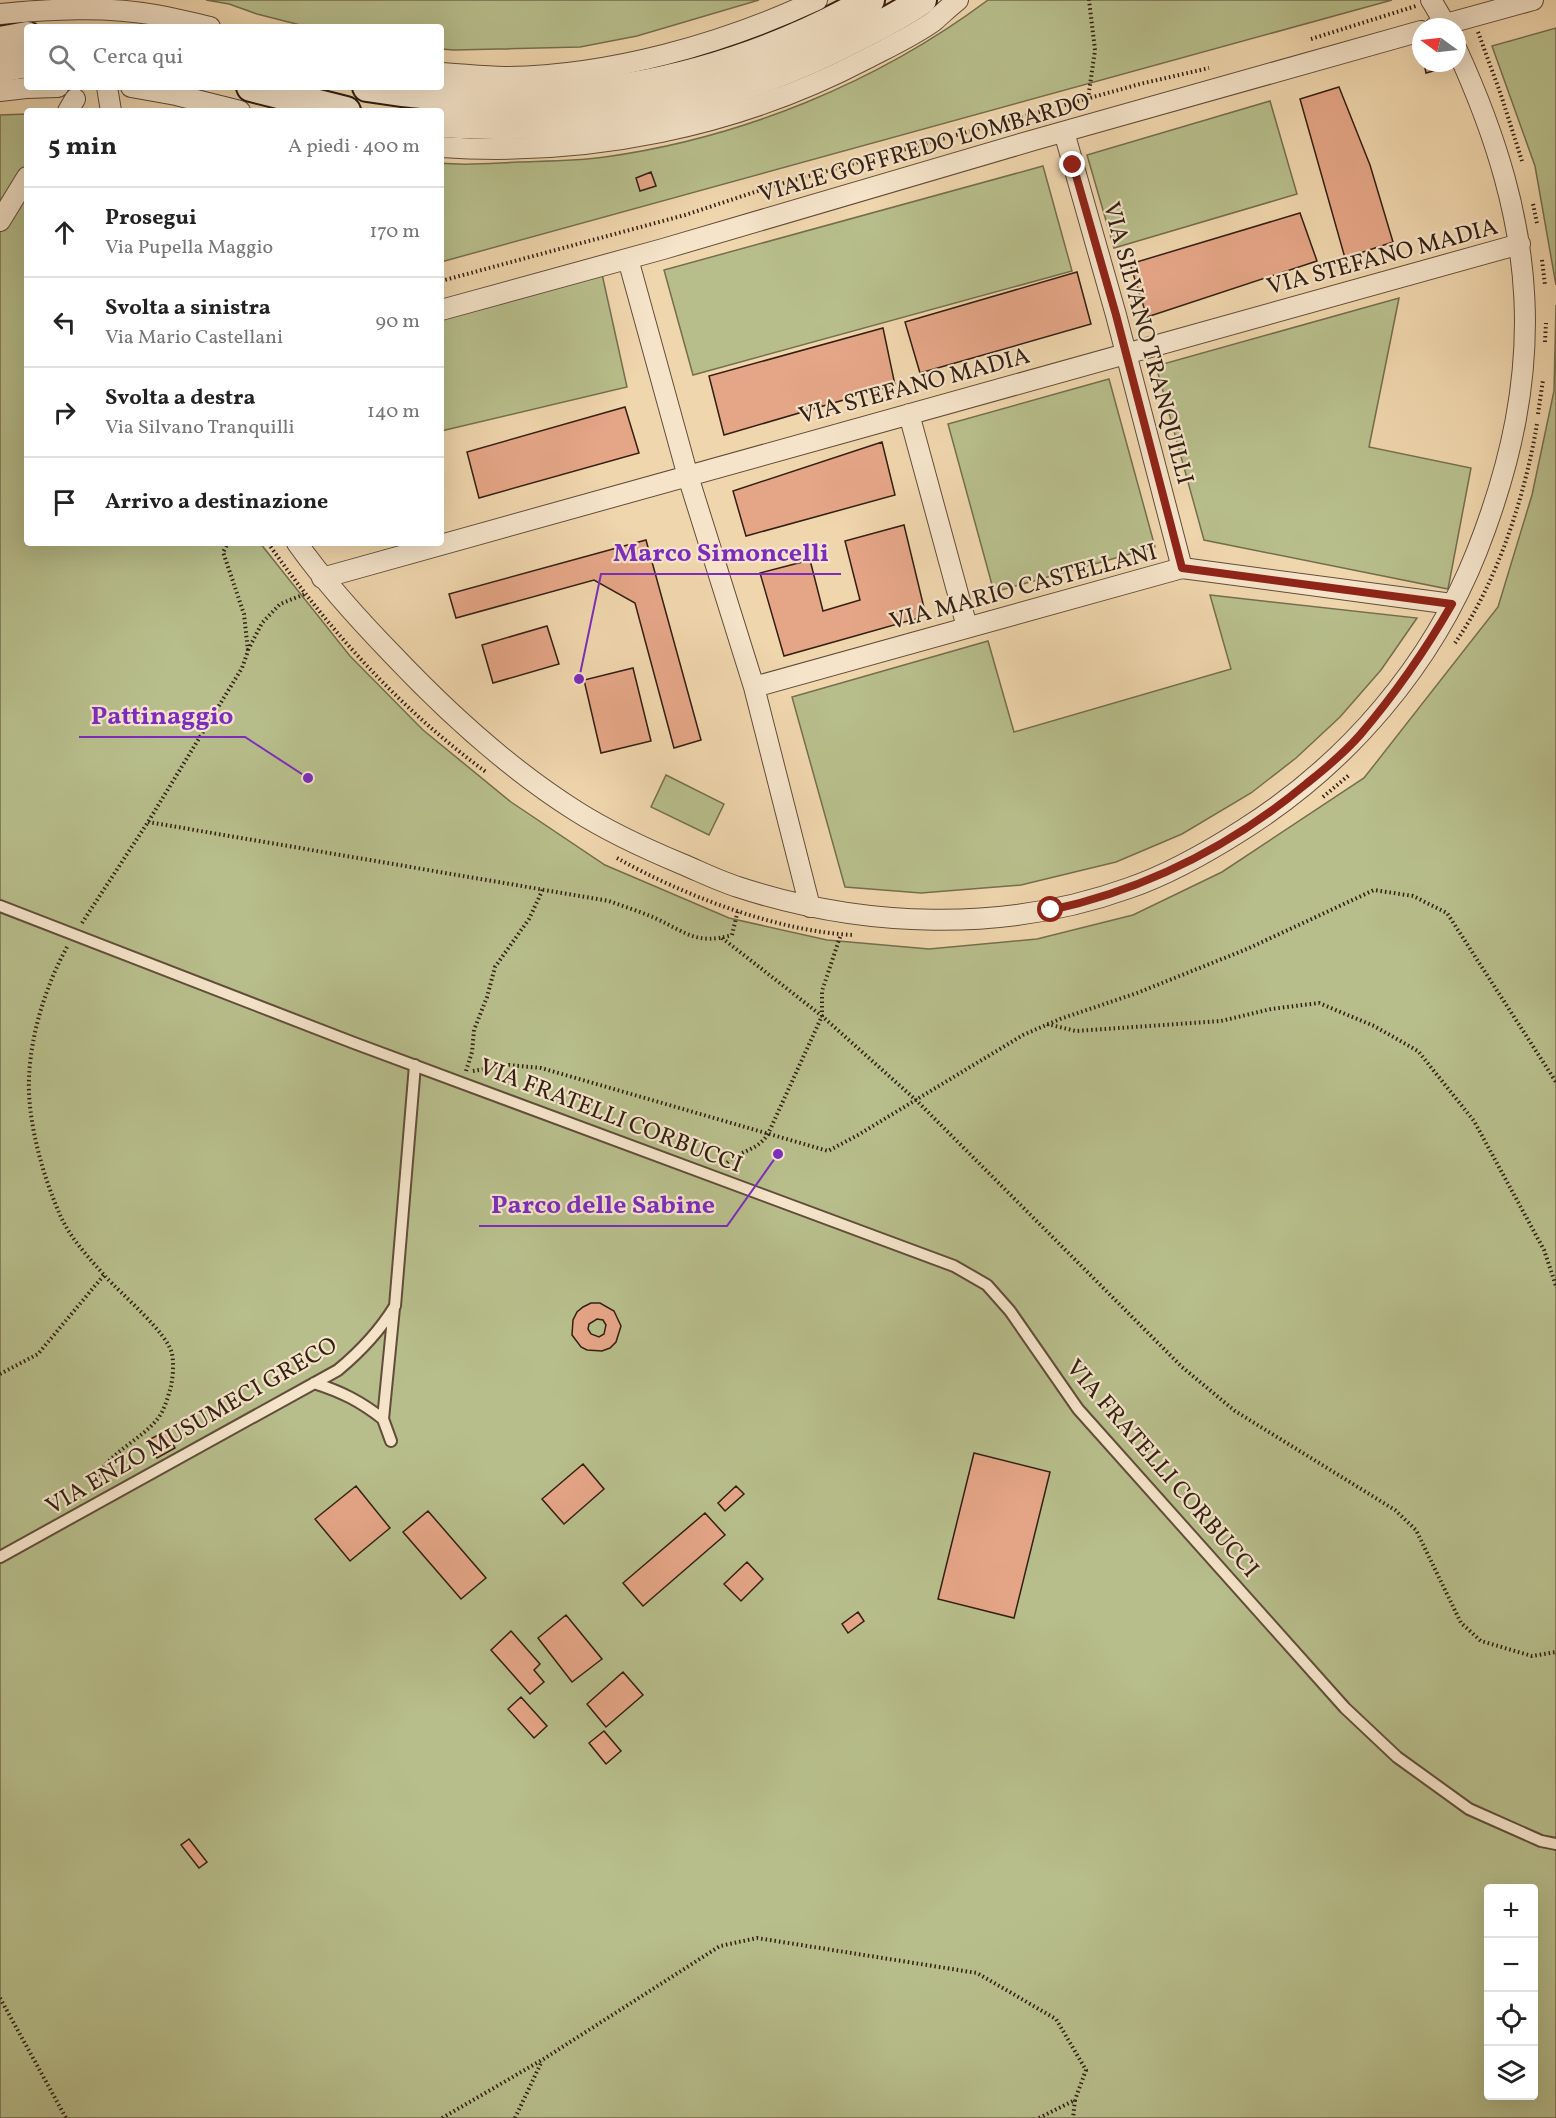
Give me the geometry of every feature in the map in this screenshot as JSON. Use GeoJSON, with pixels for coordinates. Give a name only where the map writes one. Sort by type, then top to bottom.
{"type":"FeatureCollection","features":[{"type":"Feature","properties":{"kind":"street"},"geometry":{"type":"LineString","coordinates":[[444,73],[505,77],[550,74],[634,62],[702,44],[775,19],[817,0]]}},
{"type":"Feature","properties":{"kind":"street"},"geometry":{"type":"LineString","coordinates":[[395,90],[443,98],[536,98],[594,92],[653,82],[725,65],[765,50],[807,33],[870,0]]}},
{"type":"Feature","properties":{"kind":"street"},"geometry":{"type":"LineString","coordinates":[[444,123],[551,124],[603,118],[683,102],[752,82],[802,64],[922,0]]}},
{"type":"Feature","properties":{"kind":"street"},"geometry":{"type":"LineString","coordinates":[[444,147],[492,149],[558,147],[620,139],[684,127],[774,100],[826,80],[933,21],[958,0]]}},
{"type":"Feature","properties":{"kind":"street"},"geometry":{"type":"LineString","coordinates":[[1466,19],[1533,0]]}},
{"type":"Feature","properties":{"kind":"street"},"geometry":{"type":"LineString","coordinates":[[1431,1],[1438,18]]}},
{"type":"Feature","properties":{"kind":"street"},"geometry":{"type":"LineString","coordinates":[[0,14],[50,9],[154,15],[196,24]]}},
{"type":"Feature","properties":{"kind":"street","name":"VIALE GOFFREDO LOMBARDO"},"geometry":{"type":"LineString","coordinates":[[444,309],[628,259],[1412,34]]}},
{"type":"Feature","properties":{"kind":"street"},"geometry":{"type":"LineString","coordinates":[[0,41],[24,37]]}},
{"type":"Feature","properties":{"kind":"street"},"geometry":{"type":"LineString","coordinates":[[0,68],[24,64]]}},
{"type":"Feature","properties":{"kind":"street"},"geometry":{"type":"LineString","coordinates":[[299,546],[322,578],[426,690],[509,764],[578,813],[650,851],[744,889],[810,907],[909,919],[961,920],[1006,916],[1086,902],[1133,887],[1179,867],[1214,848],[1287,800],[1350,744],[1411,670],[1452,604],[1469,571],[1495,502],[1515,425],[1521,392],[1526,327],[1525,280],[1509,189],[1496,145],[1466,72]]}},
{"type":"Feature","properties":{"kind":"street"},"geometry":{"type":"LineString","coordinates":[[0,91],[24,88]]}},
{"type":"Feature","properties":{"kind":"street"},"geometry":{"type":"LineString","coordinates":[[107,90],[110,108]]}},
{"type":"Feature","properties":{"kind":"street"},"geometry":{"type":"LineString","coordinates":[[145,90],[226,108]]}},
{"type":"Feature","properties":{"kind":"street"},"geometry":{"type":"LineString","coordinates":[[263,90],[334,108]]}},
{"type":"Feature","properties":{"kind":"street","name":"VIA SILVANO TRANQUILLI"},"geometry":{"type":"LineString","coordinates":[[1064,132],[1126,353],[1182,568]]}},
{"type":"Feature","properties":{"kind":"street"},"geometry":{"type":"LineString","coordinates":[[0,221],[24,182]]}},
{"type":"Feature","properties":{"kind":"street","name":"VIA STEFANO MADIA"},"geometry":{"type":"LineString","coordinates":[[444,543],[687,473],[909,414],[1520,244]]}},
{"type":"Feature","properties":{"kind":"street"},"geometry":{"type":"LineString","coordinates":[[628,259],[687,473],[753,687],[810,907]]}},
{"type":"Feature","properties":{"kind":"street"},"geometry":{"type":"LineString","coordinates":[[909,414],[967,627]]}},
{"type":"Feature","properties":{"kind":"street","name":"VIA STEFANO MADIA"},"geometry":{"type":"LineString","coordinates":[[322,578],[433,546]]}},
{"type":"Feature","properties":{"kind":"street","name":"VIA MARIO CASTELLANI"},"geometry":{"type":"LineString","coordinates":[[753,687],[1182,568],[1452,604]]}},
{"type":"Feature","properties":{"kind":"lane","name":"VIA FRATELLI CORBUCCI"},"geometry":{"type":"LineString","coordinates":[[0,906],[415,1065],[954,1266],[987,1285],[1010,1311],[1078,1409],[1345,1708],[1397,1757],[1468,1809],[1541,1841],[1556,1844]]}},
{"type":"Feature","properties":{"kind":"lane","name":"VIA ENZO MUSUMECI GRECO"},"geometry":{"type":"LineString","coordinates":[[0,1557],[338,1370],[362,1351],[395,1306],[415,1065]]}},
{"type":"Feature","properties":{"kind":"lane"},"geometry":{"type":"LineString","coordinates":[[391,1441],[383,1419],[395,1306]]}},
{"type":"Feature","properties":{"kind":"lane"},"geometry":{"type":"LineString","coordinates":[[314,1383],[341,1391],[383,1419]]}},
{"type":"Feature","properties":{"kind":"path"},"geometry":{"type":"LineString","coordinates":[[1088,99],[1095,50],[1089,0]]}},
{"type":"Feature","properties":{"kind":"path"},"geometry":{"type":"LineString","coordinates":[[1308,41],[1431,1]]}},
{"type":"Feature","properties":{"kind":"path"},"geometry":{"type":"LineString","coordinates":[[1472,17],[1501,95],[1524,169]]}},
{"type":"Feature","properties":{"kind":"path"},"geometry":{"type":"LineString","coordinates":[[444,280],[685,215],[773,186],[1140,84],[1218,66]]}},
{"type":"Feature","properties":{"kind":"path"},"geometry":{"type":"LineString","coordinates":[[1531,197],[1537,228]]}},
{"type":"Feature","properties":{"kind":"path"},"geometry":{"type":"LineString","coordinates":[[1541,252],[1545,287]]}},
{"type":"Feature","properties":{"kind":"path"},"geometry":{"type":"LineString","coordinates":[[1545,346],[1546,322]]}},
{"type":"Feature","properties":{"kind":"path"},"geometry":{"type":"LineString","coordinates":[[1452,649],[1496,567],[1515,514],[1532,452],[1543,369]]}},
{"type":"Feature","properties":{"kind":"path"},"geometry":{"type":"LineString","coordinates":[[226,546],[223,552],[244,614],[248,651]]}},
{"type":"Feature","properties":{"kind":"path"},"geometry":{"type":"LineString","coordinates":[[270,546],[305,594],[374,674],[418,717],[492,776]]}},
{"type":"Feature","properties":{"kind":"path"},"geometry":{"type":"LineString","coordinates":[[97,1504],[92,1492],[96,1477],[107,1463],[162,1413],[173,1377],[172,1353],[164,1336],[104,1275],[77,1243],[62,1219],[41,1162],[32,1119],[29,1077],[34,1037],[45,996],[61,958],[242,668],[262,623],[280,604],[305,594]]}},
{"type":"Feature","properties":{"kind":"path"},"geometry":{"type":"LineString","coordinates":[[1319,800],[1338,786],[1352,771]]}},
{"type":"Feature","properties":{"kind":"path"},"geometry":{"type":"LineString","coordinates":[[148,822],[609,901],[698,939],[722,938],[732,935],[744,889]]}},
{"type":"Feature","properties":{"kind":"path"},"geometry":{"type":"LineString","coordinates":[[612,855],[640,871],[771,922],[856,935]]}},
{"type":"Feature","properties":{"kind":"path"},"geometry":{"type":"LineString","coordinates":[[543,889],[529,919],[495,968],[474,1030],[472,1052],[465,1073],[509,1065],[541,1068],[828,1150],[858,1136],[1023,1035],[1236,953],[1374,890],[1413,896],[1447,914],[1556,1082]]}},
{"type":"Feature","properties":{"kind":"path"},"geometry":{"type":"LineString","coordinates":[[716,1176],[729,1159],[762,1144],[768,1134],[822,1016],[822,992],[841,934]]}},
{"type":"Feature","properties":{"kind":"path"},"geometry":{"type":"LineString","coordinates":[[722,938],[822,1016],[916,1100],[1182,1367],[1235,1411],[1395,1510],[1416,1530],[1461,1623],[1481,1641],[1532,1656],[1556,1652]]}},
{"type":"Feature","properties":{"kind":"path"},"geometry":{"type":"LineString","coordinates":[[1047,1024],[1076,1031],[1221,1021],[1319,1003],[1374,1026],[1418,1051],[1474,1121],[1544,1250],[1556,1286]]}},
{"type":"Feature","properties":{"kind":"path"},"geometry":{"type":"LineString","coordinates":[[0,1374],[38,1354],[104,1275]]}},
{"type":"Feature","properties":{"kind":"path"},"geometry":{"type":"LineString","coordinates":[[442,2118],[542,2060],[720,1946],[757,1938],[977,1973],[1056,2019],[1086,2070],[1075,2100],[1073,2118]]}},
{"type":"Feature","properties":{"kind":"path"},"geometry":{"type":"LineString","coordinates":[[0,1998],[66,2118]]}},
{"type":"Feature","properties":{"kind":"path"},"geometry":{"type":"LineString","coordinates":[[515,2118],[542,2060]]}},
{"type":"Feature","properties":{"kind":"path"},"geometry":{"type":"LineString","coordinates":[[1038,2118],[1075,2100]]}},
{"type":"Feature","properties":{"kind":"green space"},"geometry":{"type":"Polygon","coordinates":[[[206,0],[759,0],[637,36],[580,47],[454,50],[444,49],[444,24],[296,24],[229,4],[206,0]]]}},
{"type":"Feature","properties":{"kind":"green space"},"geometry":{"type":"Polygon","coordinates":[[[988,0],[1392,0],[444,261],[444,163],[562,161],[605,157],[707,136],[806,103],[900,57],[945,30],[988,0]]]}},
{"type":"Feature","properties":{"kind":"green space"},"geometry":{"type":"Polygon","coordinates":[[[1556,28],[1556,285],[1535,166],[1492,46],[1556,28]]]}},
{"type":"Feature","properties":{"kind":"green space"},"geometry":{"type":"Polygon","coordinates":[[[1270,101],[1297,194],[1114,248],[1087,155],[1270,101]]]}},
{"type":"Feature","properties":{"kind":"green space"},"geometry":{"type":"Polygon","coordinates":[[[24,114],[24,546],[262,546],[350,656],[423,730],[511,802],[605,865],[729,918],[827,940],[929,949],[1037,939],[1133,915],[1222,872],[1364,778],[1498,607],[1532,495],[1554,391],[1556,305],[1556,2118],[0,2118],[0,115],[24,114]]]}},
{"type":"Feature","properties":{"kind":"green space"},"geometry":{"type":"Polygon","coordinates":[[[1043,166],[1072,271],[693,375],[664,270],[1043,166]]]}},
{"type":"Feature","properties":{"kind":"green space"},"geometry":{"type":"Polygon","coordinates":[[[602,274],[627,387],[444,430],[444,316],[602,274]]]}},
{"type":"Feature","properties":{"kind":"green space"},"geometry":{"type":"Polygon","coordinates":[[[1399,298],[1369,447],[1471,468],[1448,589],[1204,540],[1156,366],[1399,298]]]}},
{"type":"Feature","properties":{"kind":"green space"},"geometry":{"type":"Polygon","coordinates":[[[1109,379],[1155,547],[994,592],[948,424],[1109,379]]]}},
{"type":"Feature","properties":{"kind":"green space"},"geometry":{"type":"Polygon","coordinates":[[[1210,595],[1417,618],[1381,670],[1340,717],[1296,758],[1251,793],[1182,834],[1116,862],[1021,885],[921,893],[845,887],[792,697],[988,641],[1014,732],[1231,669],[1210,595]]]}},
{"type":"Feature","properties":{"kind":"green space"},"geometry":{"type":"Polygon","coordinates":[[[666,775],[724,804],[709,835],[651,807],[666,775]]]}},
{"type":"Feature","properties":{"kind":"building"},"geometry":{"type":"Polygon","coordinates":[[[1339,87],[1370,165],[1393,242],[1345,258],[1300,99],[1339,87]]]}},
{"type":"Feature","properties":{"kind":"building"},"geometry":{"type":"Polygon","coordinates":[[[651,172],[656,186],[640,191],[636,178],[651,172]]]}},
{"type":"Feature","properties":{"kind":"building"},"geometry":{"type":"Polygon","coordinates":[[[1300,213],[1317,261],[1147,317],[1130,264],[1300,213]]]}},
{"type":"Feature","properties":{"kind":"building"},"geometry":{"type":"Polygon","coordinates":[[[1077,272],[1091,324],[920,373],[905,322],[1077,272]]]}},
{"type":"Feature","properties":{"kind":"building"},"geometry":{"type":"Polygon","coordinates":[[[883,328],[895,385],[724,435],[709,376],[883,328]]]}},
{"type":"Feature","properties":{"kind":"building"},"geometry":{"type":"Polygon","coordinates":[[[625,407],[639,453],[479,498],[467,452],[625,407]]]}},
{"type":"Feature","properties":{"kind":"building"},"geometry":{"type":"Polygon","coordinates":[[[882,442],[895,495],[746,536],[733,491],[882,442]]]}},
{"type":"Feature","properties":{"kind":"building"},"geometry":{"type":"Polygon","coordinates":[[[904,525],[926,616],[784,656],[760,573],[810,560],[823,611],[860,600],[845,541],[904,525]]]}},
{"type":"Feature","properties":{"kind":"building"},"geometry":{"type":"Polygon","coordinates":[[[646,540],[701,740],[674,748],[635,603],[594,580],[456,618],[449,594],[646,540]]]}},
{"type":"Feature","properties":{"kind":"building"},"geometry":{"type":"Polygon","coordinates":[[[547,626],[559,664],[493,683],[482,645],[547,626]]]}},
{"type":"Feature","properties":{"kind":"building"},"geometry":{"type":"Polygon","coordinates":[[[633,668],[651,741],[601,753],[584,680],[633,668]]]}},
{"type":"Feature","properties":{"kind":"building"},"geometry":{"type":"Polygon","coordinates":[[[591,1303],[600,1303],[614,1311],[621,1326],[616,1342],[610,1348],[602,1351],[587,1350],[581,1347],[572,1335],[573,1320],[583,1307],[591,1303]],[[597,1319],[589,1324],[588,1329],[591,1334],[599,1337],[604,1334],[606,1325],[603,1320],[597,1319]]]}},
{"type":"Feature","properties":{"kind":"building"},"geometry":{"type":"Polygon","coordinates":[[[165,1431],[175,1448],[157,1458],[147,1441],[165,1431]]]}},
{"type":"Feature","properties":{"kind":"building"},"geometry":{"type":"Polygon","coordinates":[[[974,1453],[1050,1472],[1014,1618],[938,1599],[974,1453]]]}},
{"type":"Feature","properties":{"kind":"building"},"geometry":{"type":"Polygon","coordinates":[[[583,1464],[604,1489],[564,1524],[542,1499],[583,1464]]]}},
{"type":"Feature","properties":{"kind":"building"},"geometry":{"type":"Polygon","coordinates":[[[356,1486],[390,1528],[350,1561],[315,1519],[356,1486]]]}},
{"type":"Feature","properties":{"kind":"building"},"geometry":{"type":"Polygon","coordinates":[[[736,1486],[744,1494],[725,1511],[718,1503],[736,1486]]]}},
{"type":"Feature","properties":{"kind":"building"},"geometry":{"type":"Polygon","coordinates":[[[428,1511],[486,1578],[461,1599],[403,1532],[428,1511]]]}},
{"type":"Feature","properties":{"kind":"building"},"geometry":{"type":"Polygon","coordinates":[[[705,1513],[725,1535],[643,1606],[623,1583],[705,1513]]]}},
{"type":"Feature","properties":{"kind":"building"},"geometry":{"type":"Polygon","coordinates":[[[747,1562],[763,1579],[741,1601],[724,1584],[747,1562]]]}},
{"type":"Feature","properties":{"kind":"building"},"geometry":{"type":"Polygon","coordinates":[[[858,1612],[864,1621],[848,1633],[842,1624],[858,1612]]]}},
{"type":"Feature","properties":{"kind":"building"},"geometry":{"type":"Polygon","coordinates":[[[566,1615],[602,1659],[572,1682],[538,1638],[566,1615]]]}},
{"type":"Feature","properties":{"kind":"building"},"geometry":{"type":"Polygon","coordinates":[[[511,1631],[540,1664],[534,1670],[544,1682],[530,1694],[491,1650],[511,1631]]]}},
{"type":"Feature","properties":{"kind":"building"},"geometry":{"type":"Polygon","coordinates":[[[623,1672],[643,1695],[606,1727],[587,1704],[623,1672]]]}},
{"type":"Feature","properties":{"kind":"building"},"geometry":{"type":"Polygon","coordinates":[[[521,1697],[547,1726],[534,1738],[508,1709],[521,1697]]]}},
{"type":"Feature","properties":{"kind":"building"},"geometry":{"type":"Polygon","coordinates":[[[604,1731],[621,1751],[606,1764],[589,1743],[604,1731]]]}},
{"type":"Feature","properties":{"kind":"building"},"geometry":{"type":"Polygon","coordinates":[[[189,1839],[207,1862],[199,1868],[181,1845],[189,1839]]]}},
{"type":"Feature","properties":{"kind":"place","name":"Marco Simoncelli"},"geometry":{"type":"Point","coordinates":[579,679]}},
{"type":"Feature","properties":{"kind":"place","name":"Pattinaggio"},"geometry":{"type":"Point","coordinates":[308,778]}},
{"type":"Feature","properties":{"kind":"place","name":"Parco delle Sabine"},"geometry":{"type":"Point","coordinates":[778,1154]}},
{"type":"Feature","properties":{"kind":"route"},"geometry":{"type":"LineString","coordinates":[[1051,910],[1133,887],[1179,867],[1214,848],[1287,800],[1358,736],[1387,702],[1431,641],[1452,604],[1182,568],[1116,315],[1073,165]]}}]}
